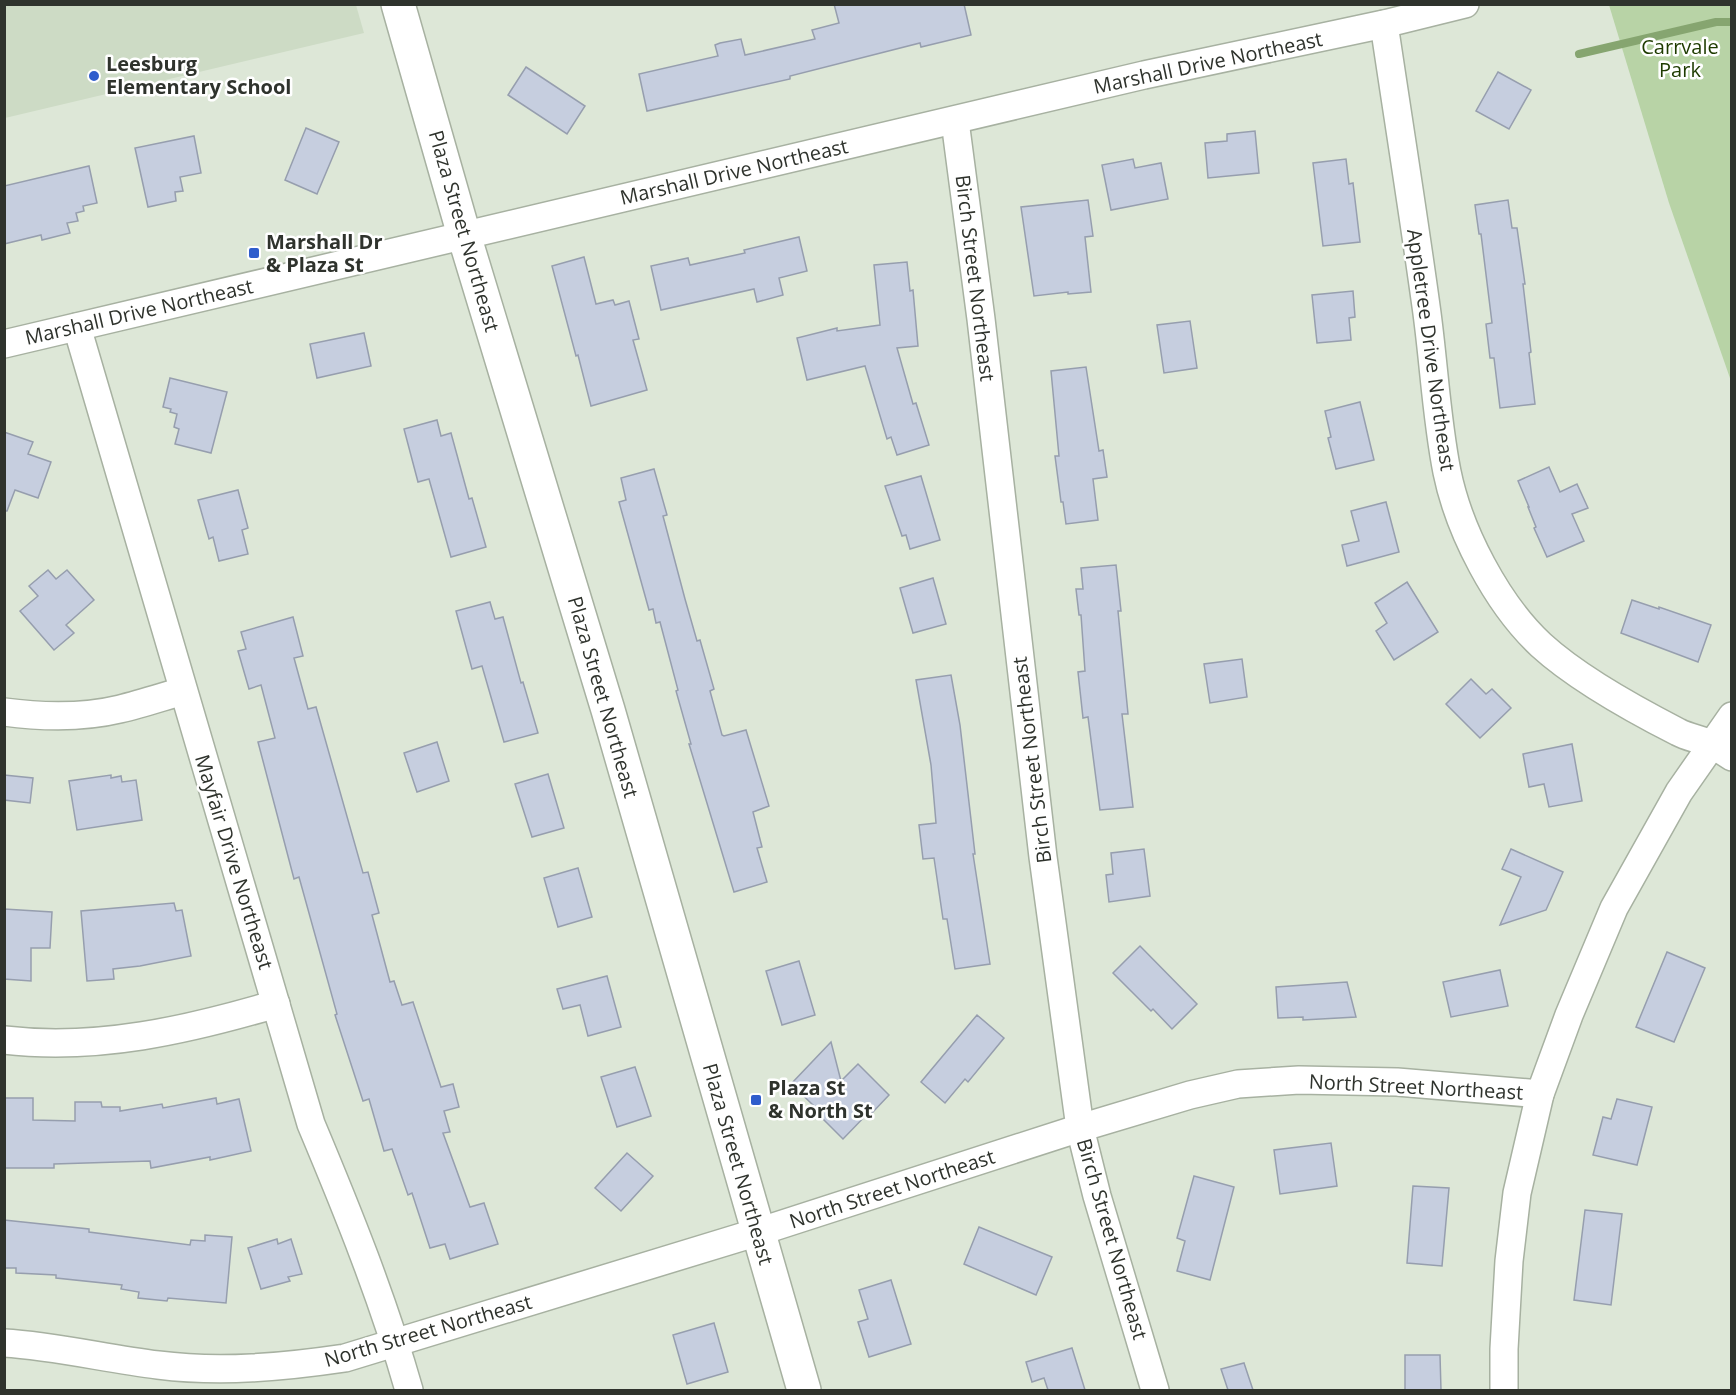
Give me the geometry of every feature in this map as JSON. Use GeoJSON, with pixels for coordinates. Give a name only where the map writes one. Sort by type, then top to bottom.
{"type":"FeatureCollection","features":[{"type":"Feature","properties":{"kind":"main road","name":"Plaza Street Northeast"},"geometry":{"type":"LineString","coordinates":[[398,4],[464,235],[604,699],[804,1390]]}},
{"type":"Feature","properties":{"kind":"street","name":"Marshall Drive Northeast"},"geometry":{"type":"LineString","coordinates":[[4,344],[1143,75],[1384,24],[1465,4]]}},
{"type":"Feature","properties":{"kind":"street","name":"Appletree Drive Northeast"},"geometry":{"type":"LineString","coordinates":[[1384,24],[1426,310],[1447,475],[1473,547],[1512,613],[1547,650],[1568,668],[1651,718],[1721,750]]}},
{"type":"Feature","properties":{"kind":"street","name":"Birch Street Northeast"},"geometry":{"type":"LineString","coordinates":[[956,121],[1043,857],[1080,1128],[1097,1196],[1155,1390]]}},
{"type":"Feature","properties":{"kind":"street","name":"Mayfair Drive Northeast"},"geometry":{"type":"LineString","coordinates":[[77,327],[311,1124],[358,1237],[409,1390]]}},
{"type":"Feature","properties":{"kind":"street"},"geometry":{"type":"LineString","coordinates":[[4,712],[81,716],[120,710],[183,690]]}},
{"type":"Feature","properties":{"kind":"street"},"geometry":{"type":"LineString","coordinates":[[1504,1390],[1509,1261],[1517,1193],[1540,1094],[1569,1015],[1614,908],[1679,792],[1721,750],[1731,716]]}},
{"type":"Feature","properties":{"kind":"street"},"geometry":{"type":"LineString","coordinates":[[4,1040],[79,1042],[145,1037],[229,1018],[276,1004]]}},
{"type":"Feature","properties":{"kind":"street","name":"North Street Northeast"},"geometry":{"type":"LineString","coordinates":[[4,1343],[31,1344],[159,1365],[226,1369],[292,1366],[335,1359],[395,1343],[758,1233],[1080,1128],[1190,1095],[1238,1084],[1289,1080],[1397,1082],[1540,1094]]}},
{"type":"Feature","properties":{"kind":"shaded area","name":"Leesburg Elementary School"},"geometry":{"type":"Polygon","coordinates":[[[4,5],[356,5],[364,33],[5,118],[4,5]]]}},
{"type":"Feature","properties":{"kind":"green space","name":"Carrvale Park"},"geometry":{"type":"Polygon","coordinates":[[[1609,5],[1731,5],[1731,381],[1669,203],[1609,5]]]}},
{"type":"Feature","properties":{"kind":"building"},"geometry":{"type":"Polygon","coordinates":[[[834,4],[964,4],[971,35],[921,47],[920,43],[790,76],[790,79],[647,111],[639,74],[718,56],[715,45],[720,43],[741,39],[745,55],[815,39],[812,30],[839,23],[834,4]]]}},
{"type":"Feature","properties":{"kind":"building"},"geometry":{"type":"Polygon","coordinates":[[[526,67],[585,106],[567,134],[508,95],[526,67]]]}},
{"type":"Feature","properties":{"kind":"building"},"geometry":{"type":"Polygon","coordinates":[[[1498,72],[1531,90],[1509,129],[1476,111],[1498,72]]]}},
{"type":"Feature","properties":{"kind":"building"},"geometry":{"type":"Polygon","coordinates":[[[306,128],[339,142],[317,194],[285,180],[306,128]]]}},
{"type":"Feature","properties":{"kind":"building"},"geometry":{"type":"Polygon","coordinates":[[[1255,131],[1259,173],[1208,178],[1205,143],[1227,141],[1227,134],[1255,131]]]}},
{"type":"Feature","properties":{"kind":"building"},"geometry":{"type":"Polygon","coordinates":[[[194,136],[201,173],[180,177],[183,191],[175,192],[176,201],[148,207],[135,148],[194,136]]]}},
{"type":"Feature","properties":{"kind":"building"},"geometry":{"type":"Polygon","coordinates":[[[1133,159],[1135,168],[1161,163],[1168,199],[1111,210],[1102,165],[1133,159]]]}},
{"type":"Feature","properties":{"kind":"building"},"geometry":{"type":"Polygon","coordinates":[[[1346,159],[1349,184],[1353,183],[1360,242],[1323,246],[1313,163],[1346,159]]]}},
{"type":"Feature","properties":{"kind":"building"},"geometry":{"type":"Polygon","coordinates":[[[89,166],[97,203],[83,206],[84,211],[76,213],[78,221],[67,223],[70,233],[42,240],[41,235],[4,244],[4,186],[89,166]]]}},
{"type":"Feature","properties":{"kind":"building"},"geometry":{"type":"Polygon","coordinates":[[[1088,200],[1093,236],[1085,237],[1091,292],[1034,296],[1021,207],[1088,200]]]}},
{"type":"Feature","properties":{"kind":"building"},"geometry":{"type":"Polygon","coordinates":[[[1508,200],[1512,228],[1517,228],[1525,284],[1523,284],[1535,404],[1500,408],[1494,358],[1490,358],[1486,324],[1492,323],[1481,234],[1479,234],[1475,205],[1508,200]]]}},
{"type":"Feature","properties":{"kind":"building"},"geometry":{"type":"Polygon","coordinates":[[[799,237],[807,271],[779,278],[783,295],[757,302],[754,289],[661,310],[651,266],[688,258],[690,265],[745,253],[744,250],[799,237]]]}},
{"type":"Feature","properties":{"kind":"building"},"geometry":{"type":"Polygon","coordinates":[[[584,257],[596,304],[613,300],[615,305],[629,301],[639,339],[633,340],[647,390],[591,406],[552,266],[584,257]]]}},
{"type":"Feature","properties":{"kind":"building"},"geometry":{"type":"Polygon","coordinates":[[[907,262],[910,291],[913,290],[918,346],[897,348],[913,404],[916,403],[929,445],[897,455],[891,437],[887,439],[865,366],[807,380],[797,338],[837,328],[837,331],[880,325],[874,265],[907,262]]]}},
{"type":"Feature","properties":{"kind":"building"},"geometry":{"type":"Polygon","coordinates":[[[1353,291],[1355,317],[1349,318],[1351,340],[1317,343],[1312,295],[1353,291]]]}},
{"type":"Feature","properties":{"kind":"building"},"geometry":{"type":"Polygon","coordinates":[[[1190,321],[1197,368],[1164,373],[1157,325],[1190,321]]]}},
{"type":"Feature","properties":{"kind":"building"},"geometry":{"type":"Polygon","coordinates":[[[364,333],[371,366],[317,378],[310,344],[364,333]]]}},
{"type":"Feature","properties":{"kind":"building"},"geometry":{"type":"Polygon","coordinates":[[[1086,367],[1099,451],[1103,450],[1107,477],[1093,479],[1098,520],[1066,524],[1055,456],[1059,456],[1051,371],[1086,367]]]}},
{"type":"Feature","properties":{"kind":"building"},"geometry":{"type":"Polygon","coordinates":[[[170,378],[227,392],[211,453],[175,444],[179,429],[174,427],[177,414],[163,407],[170,378]]]}},
{"type":"Feature","properties":{"kind":"building"},"geometry":{"type":"Polygon","coordinates":[[[1360,402],[1374,460],[1336,469],[1328,438],[1331,437],[1325,411],[1360,402]]]}},
{"type":"Feature","properties":{"kind":"building"},"geometry":{"type":"Polygon","coordinates":[[[437,420],[441,436],[451,433],[469,499],[472,498],[486,547],[451,557],[429,479],[418,482],[404,429],[437,420]]]}},
{"type":"Feature","properties":{"kind":"building"},"geometry":{"type":"Polygon","coordinates":[[[4,432],[33,442],[28,454],[51,462],[38,498],[15,490],[7,511],[4,511],[4,432]]]}},
{"type":"Feature","properties":{"kind":"building"},"geometry":{"type":"Polygon","coordinates":[[[1549,467],[1560,492],[1577,484],[1588,508],[1572,514],[1584,541],[1547,557],[1534,528],[1536,527],[1518,481],[1549,467]]]}},
{"type":"Feature","properties":{"kind":"building"},"geometry":{"type":"Polygon","coordinates":[[[654,469],[667,515],[663,516],[685,599],[714,689],[710,691],[722,735],[746,730],[769,806],[753,812],[762,847],[757,848],[767,882],[734,892],[689,744],[691,744],[660,622],[656,623],[653,609],[649,610],[619,502],[626,500],[621,478],[654,469]]]}},
{"type":"Feature","properties":{"kind":"building"},"geometry":{"type":"Polygon","coordinates":[[[921,476],[940,540],[910,549],[906,535],[902,536],[885,486],[921,476]]]}},
{"type":"Feature","properties":{"kind":"building"},"geometry":{"type":"Polygon","coordinates":[[[238,490],[248,528],[242,530],[248,554],[219,561],[213,537],[209,539],[198,500],[238,490]]]}},
{"type":"Feature","properties":{"kind":"building"},"geometry":{"type":"Polygon","coordinates":[[[1386,502],[1399,552],[1347,566],[1342,545],[1359,541],[1351,511],[1386,502]]]}},
{"type":"Feature","properties":{"kind":"building"},"geometry":{"type":"Polygon","coordinates":[[[1116,565],[1128,714],[1122,714],[1133,807],[1100,810],[1088,717],[1083,718],[1078,672],[1085,671],[1081,615],[1079,615],[1076,589],[1083,589],[1081,568],[1116,565]]]}},
{"type":"Feature","properties":{"kind":"building"},"geometry":{"type":"Polygon","coordinates":[[[48,570],[56,579],[67,570],[94,600],[66,625],[74,633],[54,650],[20,611],[38,596],[29,586],[48,570]]]}},
{"type":"Feature","properties":{"kind":"building"},"geometry":{"type":"Polygon","coordinates":[[[933,578],[946,624],[913,633],[900,588],[933,578]]]}},
{"type":"Feature","properties":{"kind":"building"},"geometry":{"type":"Polygon","coordinates":[[[1407,582],[1438,632],[1394,660],[1376,631],[1387,623],[1375,603],[1407,582]]]}},
{"type":"Feature","properties":{"kind":"building"},"geometry":{"type":"Polygon","coordinates":[[[1632,600],[1711,625],[1698,662],[1621,633],[1632,600]]]}},
{"type":"Feature","properties":{"kind":"building"},"geometry":{"type":"Polygon","coordinates":[[[490,602],[495,619],[503,617],[521,683],[523,682],[538,733],[504,742],[482,666],[472,669],[456,611],[490,602]]]}},
{"type":"Feature","properties":{"kind":"building"},"geometry":{"type":"Polygon","coordinates":[[[293,617],[303,656],[294,658],[308,709],[316,707],[363,873],[368,872],[379,913],[372,915],[390,982],[394,981],[402,1005],[413,1002],[441,1087],[453,1084],[459,1107],[444,1111],[450,1132],[443,1133],[470,1207],[484,1203],[498,1244],[450,1259],[445,1244],[430,1248],[412,1193],[408,1195],[392,1149],[384,1151],[369,1099],[363,1101],[335,1015],[337,1014],[299,877],[294,879],[258,742],[275,738],[261,685],[249,689],[238,651],[246,649],[241,632],[293,617]]]}},
{"type":"Feature","properties":{"kind":"building"},"geometry":{"type":"Polygon","coordinates":[[[1242,659],[1247,697],[1210,703],[1204,664],[1242,659]]]}},
{"type":"Feature","properties":{"kind":"building"},"geometry":{"type":"Polygon","coordinates":[[[951,675],[960,725],[975,854],[973,854],[990,964],[955,969],[947,919],[943,919],[934,858],[923,859],[919,825],[936,823],[931,765],[916,680],[951,675]]]}},
{"type":"Feature","properties":{"kind":"building"},"geometry":{"type":"Polygon","coordinates":[[[1471,679],[1486,694],[1492,689],[1511,708],[1480,738],[1446,704],[1471,679]]]}},
{"type":"Feature","properties":{"kind":"building"},"geometry":{"type":"Polygon","coordinates":[[[437,742],[449,781],[417,792],[404,753],[437,742]]]}},
{"type":"Feature","properties":{"kind":"building"},"geometry":{"type":"Polygon","coordinates":[[[1572,744],[1582,801],[1549,807],[1544,784],[1529,787],[1523,754],[1572,744]]]}},
{"type":"Feature","properties":{"kind":"building"},"geometry":{"type":"Polygon","coordinates":[[[548,774],[564,828],[532,837],[515,784],[548,774]]]}},
{"type":"Feature","properties":{"kind":"building"},"geometry":{"type":"Polygon","coordinates":[[[4,775],[33,778],[30,803],[4,800],[4,775]]]}},
{"type":"Feature","properties":{"kind":"building"},"geometry":{"type":"Polygon","coordinates":[[[111,775],[111,778],[121,776],[122,782],[136,780],[142,820],[77,830],[69,781],[111,775]]]}},
{"type":"Feature","properties":{"kind":"building"},"geometry":{"type":"Polygon","coordinates":[[[1144,849],[1150,896],[1109,902],[1106,875],[1113,874],[1111,853],[1144,849]]]}},
{"type":"Feature","properties":{"kind":"building"},"geometry":{"type":"Polygon","coordinates":[[[1511,849],[1563,872],[1546,910],[1500,925],[1521,877],[1502,869],[1511,849]]]}},
{"type":"Feature","properties":{"kind":"building"},"geometry":{"type":"Polygon","coordinates":[[[578,868],[592,917],[558,927],[544,878],[578,868]]]}},
{"type":"Feature","properties":{"kind":"building"},"geometry":{"type":"Polygon","coordinates":[[[174,903],[176,911],[182,910],[191,956],[113,969],[114,979],[87,981],[81,911],[174,903]]]}},
{"type":"Feature","properties":{"kind":"building"},"geometry":{"type":"Polygon","coordinates":[[[4,909],[52,912],[50,948],[31,948],[31,981],[4,979],[4,909]]]}},
{"type":"Feature","properties":{"kind":"building"},"geometry":{"type":"Polygon","coordinates":[[[1140,946],[1197,1004],[1172,1029],[1113,973],[1140,946]]]}},
{"type":"Feature","properties":{"kind":"building"},"geometry":{"type":"Polygon","coordinates":[[[1667,952],[1705,968],[1674,1042],[1636,1027],[1667,952]]]}},
{"type":"Feature","properties":{"kind":"building"},"geometry":{"type":"Polygon","coordinates":[[[799,961],[815,1015],[782,1025],[766,971],[799,961]]]}},
{"type":"Feature","properties":{"kind":"building"},"geometry":{"type":"Polygon","coordinates":[[[1500,970],[1508,1006],[1451,1017],[1443,982],[1500,970]]]}},
{"type":"Feature","properties":{"kind":"building"},"geometry":{"type":"Polygon","coordinates":[[[607,976],[621,1027],[588,1036],[580,1005],[563,1009],[557,989],[607,976]]]}},
{"type":"Feature","properties":{"kind":"building"},"geometry":{"type":"Polygon","coordinates":[[[1347,982],[1356,1017],[1303,1020],[1303,1017],[1278,1018],[1276,987],[1347,982]]]}},
{"type":"Feature","properties":{"kind":"building"},"geometry":{"type":"Polygon","coordinates":[[[977,1015],[1004,1038],[968,1082],[965,1079],[945,1103],[921,1082],[977,1015]]]}},
{"type":"Feature","properties":{"kind":"building"},"geometry":{"type":"Polygon","coordinates":[[[831,1042],[841,1081],[858,1064],[889,1095],[843,1139],[791,1084],[831,1042]]]}},
{"type":"Feature","properties":{"kind":"building"},"geometry":{"type":"Polygon","coordinates":[[[635,1067],[651,1116],[617,1127],[601,1077],[635,1067]]]}},
{"type":"Feature","properties":{"kind":"building"},"geometry":{"type":"Polygon","coordinates":[[[4,1098],[33,1098],[33,1120],[75,1121],[75,1102],[101,1102],[102,1107],[120,1107],[120,1111],[162,1104],[163,1108],[216,1098],[217,1104],[239,1099],[251,1151],[210,1160],[210,1157],[151,1168],[150,1161],[54,1164],[54,1168],[4,1168],[4,1098]]]}},
{"type":"Feature","properties":{"kind":"building"},"geometry":{"type":"Polygon","coordinates":[[[1617,1099],[1652,1107],[1637,1165],[1593,1155],[1603,1117],[1611,1119],[1617,1099]]]}},
{"type":"Feature","properties":{"kind":"building"},"geometry":{"type":"Polygon","coordinates":[[[1331,1143],[1337,1186],[1280,1194],[1274,1150],[1331,1143]]]}},
{"type":"Feature","properties":{"kind":"building"},"geometry":{"type":"Polygon","coordinates":[[[627,1153],[653,1176],[621,1211],[595,1188],[627,1153]]]}},
{"type":"Feature","properties":{"kind":"building"},"geometry":{"type":"Polygon","coordinates":[[[1194,1176],[1234,1187],[1210,1280],[1177,1271],[1185,1241],[1177,1238],[1194,1176]]]}},
{"type":"Feature","properties":{"kind":"building"},"geometry":{"type":"Polygon","coordinates":[[[1413,1186],[1449,1188],[1442,1266],[1407,1263],[1413,1186]]]}},
{"type":"Feature","properties":{"kind":"building"},"geometry":{"type":"Polygon","coordinates":[[[1585,1210],[1622,1214],[1611,1305],[1574,1300],[1585,1210]]]}},
{"type":"Feature","properties":{"kind":"building"},"geometry":{"type":"Polygon","coordinates":[[[4,1220],[89,1229],[89,1232],[190,1245],[191,1240],[205,1241],[205,1235],[232,1237],[226,1303],[138,1298],[139,1292],[121,1289],[122,1285],[56,1278],[56,1275],[16,1273],[16,1268],[4,1268],[4,1220]]]}},
{"type":"Feature","properties":{"kind":"building"},"geometry":{"type":"Polygon","coordinates":[[[979,1227],[1052,1257],[1036,1295],[964,1264],[979,1227]]]}},
{"type":"Feature","properties":{"kind":"building"},"geometry":{"type":"Polygon","coordinates":[[[277,1239],[278,1244],[291,1239],[302,1274],[288,1277],[290,1281],[261,1289],[248,1248],[277,1239]]]}},
{"type":"Feature","properties":{"kind":"building"},"geometry":{"type":"Polygon","coordinates":[[[891,1280],[911,1344],[869,1357],[858,1322],[868,1319],[859,1290],[891,1280]]]}},
{"type":"Feature","properties":{"kind":"building"},"geometry":{"type":"Polygon","coordinates":[[[714,1323],[728,1372],[687,1384],[673,1335],[714,1323]]]}},
{"type":"Feature","properties":{"kind":"building"},"geometry":{"type":"Polygon","coordinates":[[[1072,1348],[1085,1390],[1048,1390],[1044,1378],[1032,1382],[1026,1362],[1072,1348]]]}},
{"type":"Feature","properties":{"kind":"building"},"geometry":{"type":"Polygon","coordinates":[[[1405,1355],[1440,1355],[1441,1390],[1405,1390],[1405,1355]]]}},
{"type":"Feature","properties":{"kind":"building"},"geometry":{"type":"Polygon","coordinates":[[[1244,1363],[1253,1390],[1228,1390],[1221,1369],[1244,1363]]]}},
{"type":"Feature","properties":{"kind":"waterway"},"geometry":{"type":"LineString","coordinates":[[1579,54],[1716,22],[1732,22]]}},
{"type":"Feature","properties":{"kind":"place","name":"Leesburg Elementary School"},"geometry":{"type":"Point","coordinates":[94,76]}},
{"type":"Feature","properties":{"kind":"place","name":"Marshall Dr & Plaza St"},"geometry":{"type":"Point","coordinates":[254,253]}},
{"type":"Feature","properties":{"kind":"place","name":"Plaza St & North St"},"geometry":{"type":"Point","coordinates":[756,1100]}}]}
